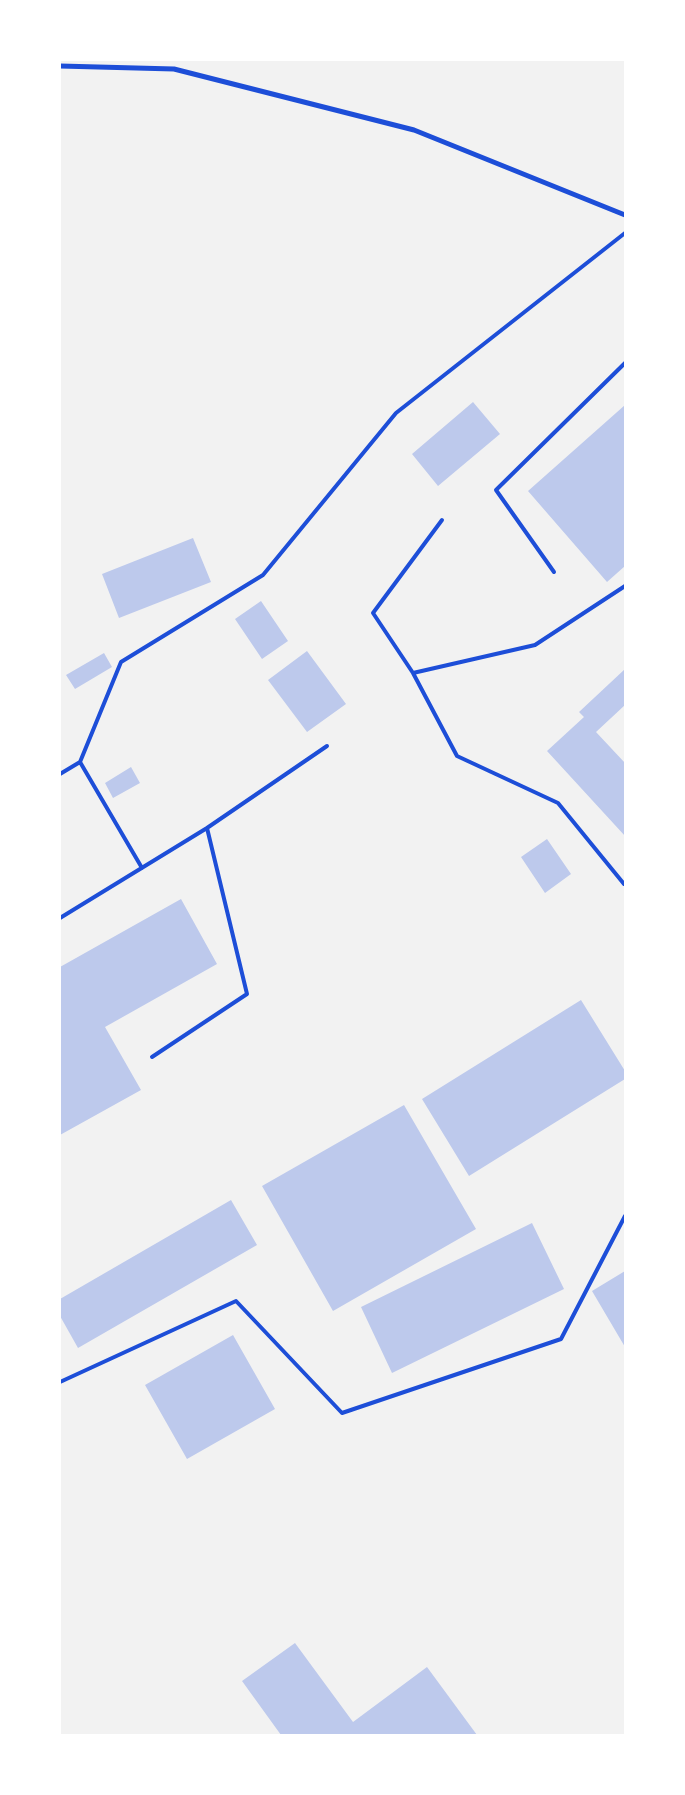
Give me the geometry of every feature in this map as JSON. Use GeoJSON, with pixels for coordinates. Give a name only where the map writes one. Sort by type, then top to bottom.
{"type":"FeatureCollection","features":[{"type":"Feature","properties":{"kind":"street"},"geometry":{"type":"LineString","coordinates":[[60,66],[174,69],[414,130],[625,215]]}},
{"type":"Feature","properties":{"kind":"lane"},"geometry":{"type":"LineString","coordinates":[[60,774],[80,762],[120,662],[263,575],[396,413],[625,233]]}},
{"type":"Feature","properties":{"kind":"lane"},"geometry":{"type":"LineString","coordinates":[[554,572],[496,490],[625,363]]}},
{"type":"Feature","properties":{"kind":"lane"},"geometry":{"type":"LineString","coordinates":[[442,520],[373,613],[413,673],[457,756],[558,803],[624,884]]}},
{"type":"Feature","properties":{"kind":"lane"},"geometry":{"type":"LineString","coordinates":[[413,673],[535,646],[625,586]]}},
{"type":"Feature","properties":{"kind":"lane"},"geometry":{"type":"LineString","coordinates":[[60,918],[206,828],[327,746]]}},
{"type":"Feature","properties":{"kind":"lane"},"geometry":{"type":"LineString","coordinates":[[80,762],[142,868]]}},
{"type":"Feature","properties":{"kind":"lane"},"geometry":{"type":"LineString","coordinates":[[152,1057],[247,994],[206,828]]}},
{"type":"Feature","properties":{"kind":"lane"},"geometry":{"type":"LineString","coordinates":[[60,1382],[236,1301],[342,1413],[561,1339],[625,1216]]}},
{"type":"Feature","properties":{"kind":"building"},"geometry":{"type":"Polygon","coordinates":[[[473,402],[500,434],[438,486],[412,454],[473,402]]]}},
{"type":"Feature","properties":{"kind":"building"},"geometry":{"type":"Polygon","coordinates":[[[625,405],[625,566],[607,582],[528,491],[625,405]]]}},
{"type":"Feature","properties":{"kind":"building"},"geometry":{"type":"Polygon","coordinates":[[[193,538],[211,582],[119,618],[102,574],[193,538]]]}},
{"type":"Feature","properties":{"kind":"building"},"geometry":{"type":"Polygon","coordinates":[[[261,601],[288,641],[262,659],[235,619],[261,601]]]}},
{"type":"Feature","properties":{"kind":"building"},"geometry":{"type":"Polygon","coordinates":[[[307,651],[346,704],[307,732],[268,680],[307,651]]]}},
{"type":"Feature","properties":{"kind":"building"},"geometry":{"type":"Polygon","coordinates":[[[104,653],[112,667],[75,689],[66,675],[104,653]]]}},
{"type":"Feature","properties":{"kind":"building"},"geometry":{"type":"Polygon","coordinates":[[[625,669],[625,705],[596,732],[625,763],[625,836],[547,751],[584,717],[579,712],[625,669]]]}},
{"type":"Feature","properties":{"kind":"building"},"geometry":{"type":"Polygon","coordinates":[[[131,767],[140,783],[113,798],[105,783],[131,767]]]}},
{"type":"Feature","properties":{"kind":"building"},"geometry":{"type":"Polygon","coordinates":[[[547,839],[571,874],[545,893],[521,857],[547,839]]]}},
{"type":"Feature","properties":{"kind":"building"},"geometry":{"type":"Polygon","coordinates":[[[181,899],[217,964],[105,1027],[141,1090],[60,1135],[60,967],[181,899]]]}},
{"type":"Feature","properties":{"kind":"building"},"geometry":{"type":"Polygon","coordinates":[[[581,1000],[625,1071],[625,1079],[469,1176],[422,1099],[581,1000]]]}},
{"type":"Feature","properties":{"kind":"building"},"geometry":{"type":"Polygon","coordinates":[[[404,1105],[476,1229],[333,1311],[262,1186],[404,1105]]]}},
{"type":"Feature","properties":{"kind":"building"},"geometry":{"type":"Polygon","coordinates":[[[231,1200],[257,1245],[78,1348],[60,1316],[60,1299],[231,1200]]]}},
{"type":"Feature","properties":{"kind":"building"},"geometry":{"type":"Polygon","coordinates":[[[532,1223],[564,1289],[392,1373],[361,1307],[532,1223]]]}},
{"type":"Feature","properties":{"kind":"building"},"geometry":{"type":"Polygon","coordinates":[[[625,1271],[625,1347],[592,1291],[625,1271]]]}},
{"type":"Feature","properties":{"kind":"building"},"geometry":{"type":"Polygon","coordinates":[[[233,1335],[275,1409],[187,1459],[145,1385],[233,1335]]]}},
{"type":"Feature","properties":{"kind":"building"},"geometry":{"type":"Polygon","coordinates":[[[295,1643],[353,1722],[427,1667],[477,1735],[281,1735],[242,1681],[295,1643]]]}}]}
